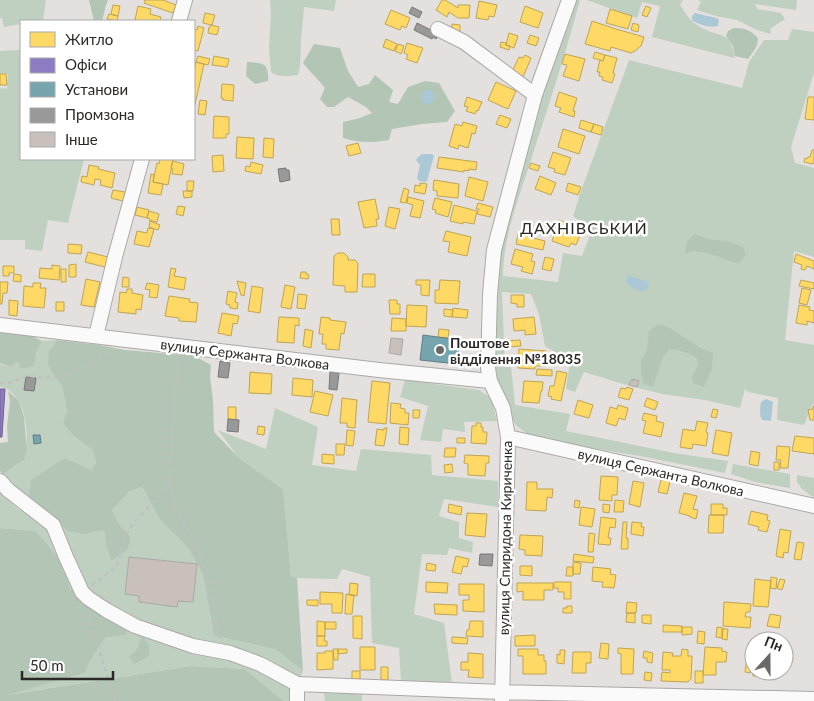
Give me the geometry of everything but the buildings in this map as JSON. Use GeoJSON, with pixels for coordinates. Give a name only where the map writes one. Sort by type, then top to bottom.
{"type":"FeatureCollection","features":[{"type":"Feature","properties":{"kind":"street"},"geometry":{"type":"LineString","coordinates":[[179,20],[185,0]]}},
{"type":"Feature","properties":{"kind":"street","name":"вулиця Спиридона Кириченка"},"geometry":{"type":"LineString","coordinates":[[502,697],[508,438],[503,408],[490,381],[488,368],[490,294],[494,250],[534,95],[569,0]]}},
{"type":"Feature","properties":{"kind":"street"},"geometry":{"type":"LineString","coordinates":[[438,29],[464,42],[534,95]]}},
{"type":"Feature","properties":{"kind":"street"},"geometry":{"type":"LineString","coordinates":[[96,336],[142,160]]}},
{"type":"Feature","properties":{"kind":"street","name":"вулиця Сержанта Волкова"},"geometry":{"type":"LineString","coordinates":[[0,325],[379,370],[490,381]]}},
{"type":"Feature","properties":{"kind":"street","name":"вулиця Сержанта Волкова"},"geometry":{"type":"LineString","coordinates":[[508,438],[814,506]]}},
{"type":"Feature","properties":{"kind":"street"},"geometry":{"type":"LineString","coordinates":[[0,481],[8,490],[53,525],[82,592],[88,598],[135,626],[192,646],[226,653],[260,664],[297,684],[502,697],[814,700]]}},
{"type":"Feature","properties":{"kind":"street"},"geometry":{"type":"LineString","coordinates":[[297,684],[297,701]]}},
{"type":"Feature","properties":{"kind":"path"},"geometry":{"type":"LineString","coordinates":[[0,383],[9,383],[26,376],[61,377],[85,367],[124,339]]}},
{"type":"Feature","properties":{"kind":"path"},"geometry":{"type":"LineString","coordinates":[[179,346],[170,470],[174,507],[195,542],[210,583],[217,628],[226,653]]}},
{"type":"Feature","properties":{"kind":"path"},"geometry":{"type":"LineString","coordinates":[[115,701],[82,592],[117,566],[126,534],[171,482]]}},
{"type":"Feature","properties":{"kind":"green space"},"geometry":{"type":"Polygon","coordinates":[[[0,0],[46,0],[43,20],[20,20],[20,24],[4,27],[2,18],[0,18],[0,0]]]}},
{"type":"Feature","properties":{"kind":"green space"},"geometry":{"type":"Polygon","coordinates":[[[89,0],[108,0],[102,20],[94,20],[89,0]]]}},
{"type":"Feature","properties":{"kind":"green space"},"geometry":{"type":"Polygon","coordinates":[[[270,0],[336,0],[334,11],[304,7],[298,75],[281,76],[271,72],[269,48],[270,0]]]}},
{"type":"Feature","properties":{"kind":"green space"},"geometry":{"type":"Polygon","coordinates":[[[573,0],[580,0],[562,64],[511,222],[505,249],[503,276],[558,282],[563,253],[582,256],[592,230],[573,216],[629,60],[742,88],[749,62],[764,40],[788,40],[792,29],[814,32],[814,73],[791,147],[795,163],[814,168],[814,257],[794,251],[785,340],[814,345],[814,404],[804,425],[777,420],[778,398],[748,392],[745,389],[740,408],[705,400],[662,394],[584,372],[575,392],[566,389],[570,362],[545,346],[539,314],[531,294],[502,292],[505,367],[511,367],[515,405],[570,414],[566,431],[674,453],[728,461],[725,473],[544,439],[529,435],[509,417],[498,382],[494,353],[496,262],[526,143],[573,0]]]}},
{"type":"Feature","properties":{"kind":"green space"},"geometry":{"type":"Polygon","coordinates":[[[587,0],[683,0],[680,5],[689,18],[702,28],[727,38],[735,56],[734,58],[652,37],[660,6],[642,2],[637,18],[587,0]]]}},
{"type":"Feature","properties":{"kind":"green space"},"geometry":{"type":"Polygon","coordinates":[[[698,0],[797,0],[796,10],[755,4],[757,9],[781,13],[785,19],[770,29],[771,34],[757,30],[737,20],[697,10],[701,2],[698,0]]]}},
{"type":"Feature","properties":{"kind":"green space"},"geometry":{"type":"Polygon","coordinates":[[[734,28],[747,30],[758,38],[756,47],[748,59],[735,56],[733,46],[726,36],[728,31],[734,28]]]}},
{"type":"Feature","properties":{"kind":"green space"},"geometry":{"type":"Polygon","coordinates":[[[314,44],[340,48],[348,71],[358,87],[369,84],[375,75],[393,90],[389,102],[398,104],[408,87],[425,81],[439,83],[455,111],[447,122],[392,129],[389,140],[366,142],[343,138],[343,122],[372,113],[366,107],[348,97],[334,107],[327,107],[320,99],[325,88],[303,63],[314,44]]]}},
{"type":"Feature","properties":{"kind":"green space"},"geometry":{"type":"Polygon","coordinates":[[[20,50],[20,160],[84,160],[68,223],[48,220],[42,251],[25,249],[25,240],[0,240],[0,88],[7,89],[8,74],[0,73],[0,51],[20,50]]]}},
{"type":"Feature","properties":{"kind":"green space"},"geometry":{"type":"Polygon","coordinates":[[[247,62],[264,65],[268,71],[268,81],[255,84],[246,76],[247,62]]]}},
{"type":"Feature","properties":{"kind":"green space"},"geometry":{"type":"Polygon","coordinates":[[[694,234],[709,239],[727,241],[743,247],[746,255],[739,263],[698,251],[685,254],[687,242],[694,234]]]}},
{"type":"Feature","properties":{"kind":"green space"},"geometry":{"type":"Polygon","coordinates":[[[658,324],[668,327],[699,347],[713,353],[712,369],[704,387],[693,383],[692,377],[698,366],[697,358],[673,349],[669,349],[663,357],[653,387],[643,383],[641,361],[647,349],[649,331],[658,324]]]}},
{"type":"Feature","properties":{"kind":"green space"},"geometry":{"type":"Polygon","coordinates":[[[0,331],[28,334],[42,341],[36,353],[34,366],[21,369],[18,361],[11,367],[0,363],[0,331]]]}},
{"type":"Feature","properties":{"kind":"green space"},"geometry":{"type":"Polygon","coordinates":[[[57,340],[49,351],[51,371],[62,384],[74,436],[93,451],[96,463],[91,470],[31,480],[28,496],[15,488],[3,474],[23,460],[26,452],[27,437],[21,405],[10,391],[0,387],[0,364],[11,367],[18,361],[36,353],[42,341],[57,340]]]}},
{"type":"Feature","properties":{"kind":"green space"},"geometry":{"type":"Polygon","coordinates":[[[57,340],[125,350],[195,356],[211,365],[210,377],[214,432],[238,457],[283,489],[291,576],[297,578],[303,671],[276,650],[214,636],[203,575],[189,549],[162,522],[142,487],[130,491],[112,510],[120,525],[131,537],[127,550],[111,561],[104,530],[84,534],[67,531],[47,511],[28,496],[31,480],[65,458],[91,470],[96,463],[93,451],[74,436],[63,423],[67,411],[62,385],[48,364],[49,351],[57,340]]]}},
{"type":"Feature","properties":{"kind":"green space"},"geometry":{"type":"Polygon","coordinates":[[[405,380],[479,390],[491,398],[497,421],[464,422],[465,432],[443,429],[441,442],[420,440],[428,406],[400,397],[405,380]]]}},
{"type":"Feature","properties":{"kind":"green space"},"geometry":{"type":"Polygon","coordinates":[[[8,391],[19,401],[24,417],[27,450],[24,460],[3,474],[0,471],[0,443],[8,442],[7,426],[10,401],[8,391]]]}},
{"type":"Feature","properties":{"kind":"green space"},"geometry":{"type":"Polygon","coordinates":[[[275,408],[318,427],[312,465],[356,471],[361,449],[431,455],[432,475],[498,481],[498,507],[444,499],[439,516],[459,522],[459,538],[473,542],[472,553],[449,548],[447,555],[422,554],[414,614],[444,623],[452,683],[401,682],[399,648],[372,643],[370,577],[342,569],[337,579],[297,578],[291,576],[283,489],[238,457],[218,430],[266,449],[275,408]]]}},
{"type":"Feature","properties":{"kind":"green space"},"geometry":{"type":"Polygon","coordinates":[[[733,464],[790,474],[790,488],[755,482],[731,474],[733,464]]]}},
{"type":"Feature","properties":{"kind":"green space"},"geometry":{"type":"Polygon","coordinates":[[[797,475],[814,478],[814,498],[802,489],[797,482],[797,475]]]}},
{"type":"Feature","properties":{"kind":"green space"},"geometry":{"type":"Polygon","coordinates":[[[142,487],[146,495],[189,549],[203,575],[214,636],[276,650],[303,671],[291,701],[284,701],[245,669],[191,666],[0,696],[85,673],[105,638],[127,635],[123,616],[70,588],[62,563],[35,531],[0,528],[0,492],[19,510],[47,511],[67,531],[104,530],[111,561],[131,537],[120,525],[112,510],[130,491],[142,487]]]}},
{"type":"Feature","properties":{"kind":"green space"},"geometry":{"type":"Polygon","coordinates":[[[0,528],[35,531],[62,563],[70,588],[124,616],[127,635],[105,638],[85,673],[7,695],[191,666],[245,669],[284,701],[0,701],[0,528]]]}},
{"type":"Feature","properties":{"kind":"green space"},"geometry":{"type":"Polygon","coordinates":[[[142,636],[149,644],[149,656],[134,664],[129,657],[137,649],[142,636]]]}},
{"type":"Feature","properties":{"kind":"green space"},"geometry":{"type":"Polygon","coordinates":[[[324,693],[362,694],[362,701],[325,701],[324,693]]]}},
{"type":"Feature","properties":{"kind":"water"},"geometry":{"type":"Polygon","coordinates":[[[695,13],[716,18],[719,20],[718,26],[701,25],[695,22],[692,20],[692,16],[695,13]]]}},
{"type":"Feature","properties":{"kind":"water"},"geometry":{"type":"Polygon","coordinates":[[[425,90],[431,90],[435,97],[431,104],[425,104],[421,100],[421,94],[425,90]]]}},
{"type":"Feature","properties":{"kind":"water"},"geometry":{"type":"Polygon","coordinates":[[[422,154],[432,154],[434,156],[427,181],[425,182],[419,181],[417,178],[420,165],[416,160],[422,154]]]}},
{"type":"Feature","properties":{"kind":"water"},"geometry":{"type":"Polygon","coordinates":[[[627,275],[649,282],[648,287],[640,291],[632,287],[626,282],[627,275]]]}},
{"type":"Feature","properties":{"kind":"water"},"geometry":{"type":"Polygon","coordinates":[[[766,399],[773,402],[771,421],[762,420],[760,416],[761,402],[766,399]]]}},
{"type":"Feature","properties":{"kind":"place","name":"Поштове відділення №18035"},"geometry":{"type":"Point","coordinates":[440,350]}},
{"type":"Feature","properties":{"kind":"district","name":"ДАХНІВСЬКИЙ"},"geometry":{"type":"Point","coordinates":[584,227]}}]}
